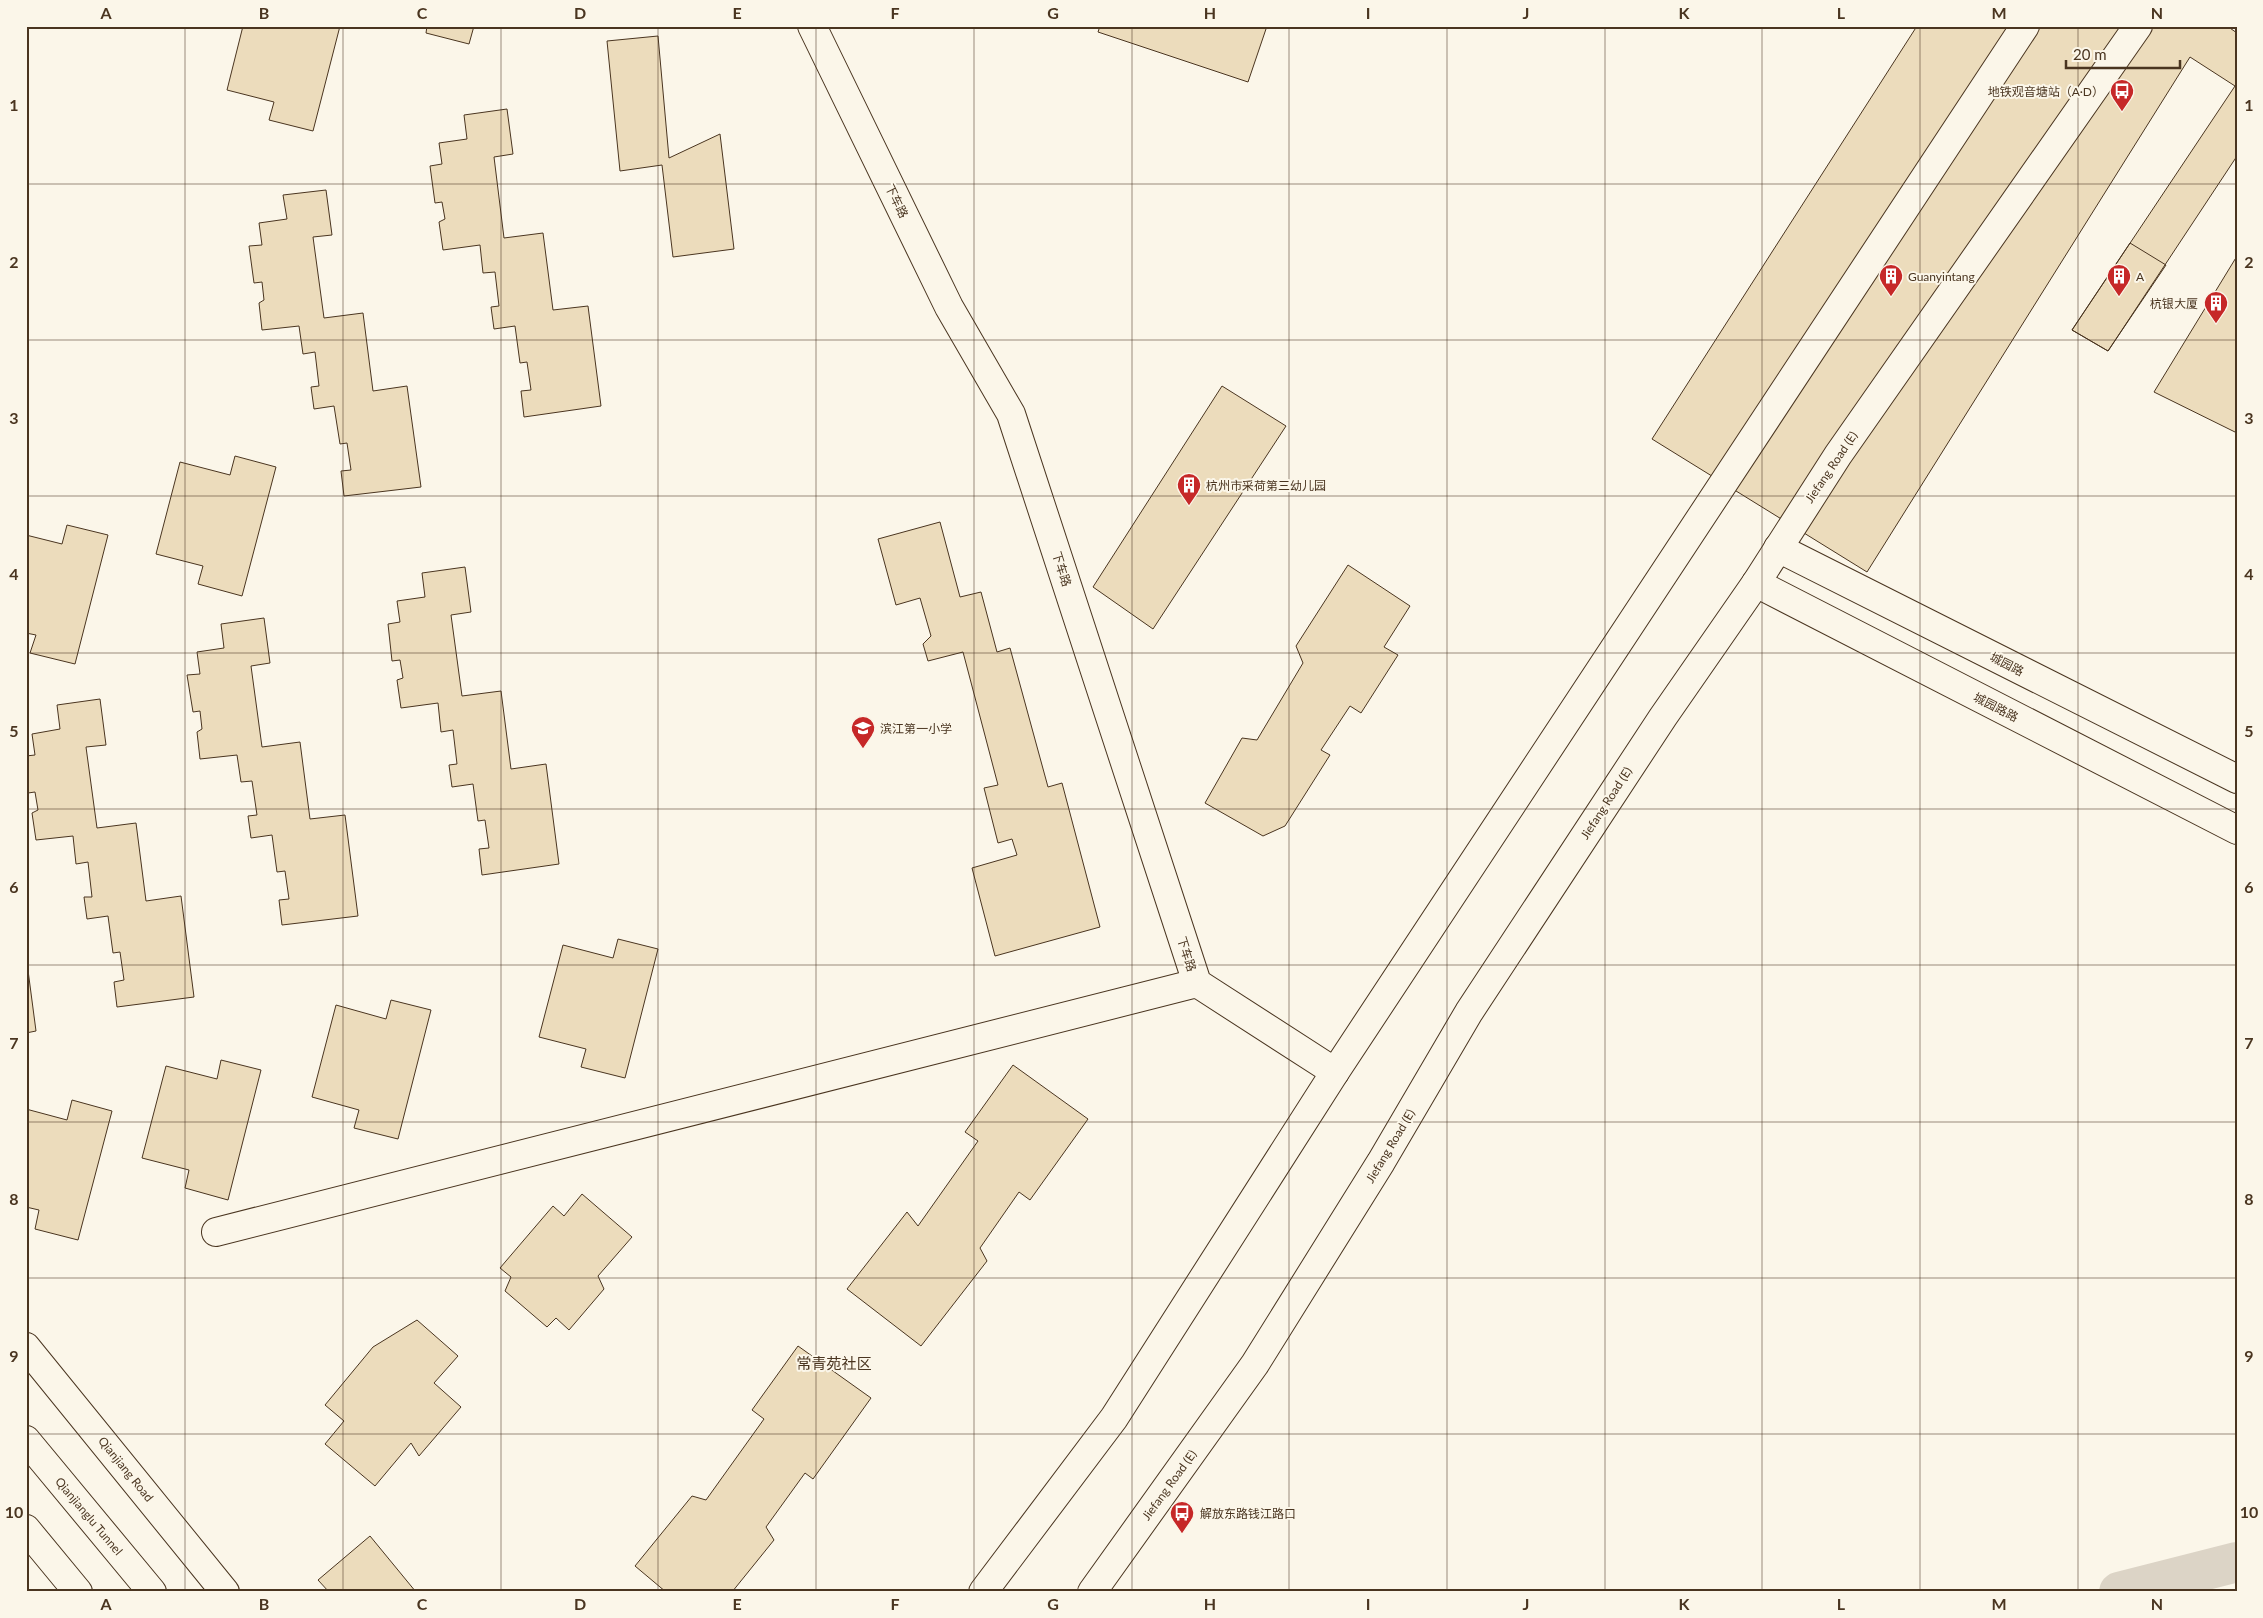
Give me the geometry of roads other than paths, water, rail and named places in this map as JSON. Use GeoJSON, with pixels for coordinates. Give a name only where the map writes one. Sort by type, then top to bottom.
{"type":"FeatureCollection","features":[{"type":"Feature","properties":{"kind":"main road","name":"下车路"},"geometry":{"type":"LineString","coordinates":[[812,26],[948,307],[1011,414],[1197,983],[1335,1072]]}},
{"type":"Feature","properties":{"kind":"main road"},"geometry":{"type":"LineString","coordinates":[[983,1592],[1114,1418],[1335,1072],[2025,26]]}},
{"type":"Feature","properties":{"kind":"main road","name":"Jiefang Road (E)"},"geometry":{"type":"LineString","coordinates":[[1092,1592],[1255,1364],[1381,1162],[1469,1012],[1663,717],[1756,583],[1838,455],[2138,26]]}},
{"type":"Feature","properties":{"kind":"main road","name":"城园路"},"geometry":{"type":"LineString","coordinates":[[1778,548],[2237,779]]}},
{"type":"Feature","properties":{"kind":"main road","name":"城园路路"},"geometry":{"type":"LineString","coordinates":[[1756,583],[2237,830]]}},
{"type":"Feature","properties":{"kind":"main road"},"geometry":{"type":"LineString","coordinates":[[216,1232],[1197,983]]}},
{"type":"Feature","properties":{"kind":"main road","name":"Qianjiang Road"},"geometry":{"type":"LineString","coordinates":[[26,1347],[225,1592]]}},
{"type":"Feature","properties":{"kind":"main road","name":"Qianjianglu Tunnel"},"geometry":{"type":"LineString","coordinates":[[26,1440],[152,1592]]}},
{"type":"Feature","properties":{"kind":"main road"},"geometry":{"type":"LineString","coordinates":[[26,1530],[78,1592]]}},
{"type":"Feature","properties":{"kind":"waterway"},"geometry":{"type":"LineString","coordinates":[[2119,1592],[2237,1562]]}},
{"type":"Feature","properties":{"kind":"place","name":"地铁观音塘站（A·D）"},"geometry":{"type":"Point","coordinates":[2122,112]}},
{"type":"Feature","properties":{"kind":"place","name":"Guanyintang"},"geometry":{"type":"Point","coordinates":[1891,297]}},
{"type":"Feature","properties":{"kind":"place","name":"A"},"geometry":{"type":"Point","coordinates":[2119,297]}},
{"type":"Feature","properties":{"kind":"place","name":"杭银大厦"},"geometry":{"type":"Point","coordinates":[2216,324]}},
{"type":"Feature","properties":{"kind":"place","name":"杭州市采荷第三幼儿园"},"geometry":{"type":"Point","coordinates":[1189,506]}},
{"type":"Feature","properties":{"kind":"place","name":"滨江第一小学"},"geometry":{"type":"Point","coordinates":[863,749]}},
{"type":"Feature","properties":{"kind":"place","name":"解放东路钱江路口"},"geometry":{"type":"Point","coordinates":[1182,1534]}},
{"type":"Feature","properties":{"kind":"district","name":"常青苑社区"},"geometry":{"type":"Point","coordinates":[834,1363]}}]}
